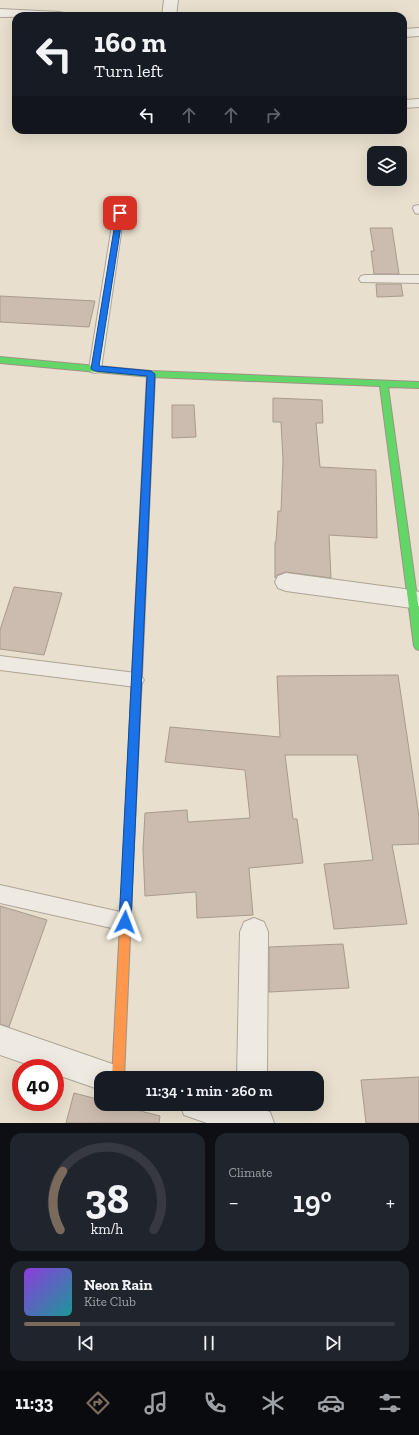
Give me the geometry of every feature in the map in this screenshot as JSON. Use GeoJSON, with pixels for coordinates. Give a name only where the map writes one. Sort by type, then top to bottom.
{"type":"FeatureCollection","features":[{"type":"Feature","properties":{"kind":"street"},"geometry":{"type":"LineString","coordinates":[[170,12],[171,0]]}},
{"type":"Feature","properties":{"kind":"street"},"geometry":{"type":"LineString","coordinates":[[0,12],[12,13]]}},
{"type":"Feature","properties":{"kind":"street"},"geometry":{"type":"LineString","coordinates":[[407,33],[419,32]]}},
{"type":"Feature","properties":{"kind":"street"},"geometry":{"type":"LineString","coordinates":[[407,104],[419,103]]}},
{"type":"Feature","properties":{"kind":"street"},"geometry":{"type":"LineString","coordinates":[[0,360],[151,374],[419,385]]}},
{"type":"Feature","properties":{"kind":"street"},"geometry":{"type":"LineString","coordinates":[[118,1071],[151,374]]}},
{"type":"Feature","properties":{"kind":"street"},"geometry":{"type":"LineString","coordinates":[[384,384],[419,646]]}},
{"type":"Feature","properties":{"kind":"street"},"geometry":{"type":"LineString","coordinates":[[286,582],[412,599]]}},
{"type":"Feature","properties":{"kind":"street"},"geometry":{"type":"LineString","coordinates":[[252,1071],[254,932]]}},
{"type":"Feature","properties":{"kind":"street"},"geometry":{"type":"LineString","coordinates":[[0,1040],[94,1072]]}},
{"type":"Feature","properties":{"kind":"street"},"geometry":{"type":"LineString","coordinates":[[229,1111],[254,1116]]}},
{"type":"Feature","properties":{"kind":"lane"},"geometry":{"type":"LineString","coordinates":[[418,208],[419,212]]}},
{"type":"Feature","properties":{"kind":"lane"},"geometry":{"type":"LineString","coordinates":[[95,369],[120,213]]}},
{"type":"Feature","properties":{"kind":"lane"},"geometry":{"type":"LineString","coordinates":[[365,279],[419,279]]}},
{"type":"Feature","properties":{"kind":"lane"},"geometry":{"type":"LineString","coordinates":[[0,663],[136,680]]}},
{"type":"Feature","properties":{"kind":"lane"},"geometry":{"type":"LineString","coordinates":[[0,894],[125,922]]}},
{"type":"Feature","properties":{"kind":"building"},"geometry":{"type":"Polygon","coordinates":[[[370,228],[392,228],[399,274],[374,274],[371,251],[374,251],[370,228]]]}},
{"type":"Feature","properties":{"kind":"building"},"geometry":{"type":"Polygon","coordinates":[[[376,284],[401,284],[403,296],[377,297],[376,284]]]}},
{"type":"Feature","properties":{"kind":"building"},"geometry":{"type":"Polygon","coordinates":[[[0,296],[95,301],[89,327],[0,322],[0,296]]]}},
{"type":"Feature","properties":{"kind":"building"},"geometry":{"type":"Polygon","coordinates":[[[273,398],[322,400],[323,423],[316,423],[320,467],[376,470],[377,538],[329,535],[331,578],[286,572],[277,575],[275,578],[275,542],[278,511],[281,511],[283,460],[281,422],[273,422],[273,398]]]}},
{"type":"Feature","properties":{"kind":"building"},"geometry":{"type":"Polygon","coordinates":[[[172,405],[194,405],[196,437],[172,438],[172,405]]]}},
{"type":"Feature","properties":{"kind":"building"},"geometry":{"type":"Polygon","coordinates":[[[14,587],[62,593],[44,655],[0,649],[0,630],[14,587]]]}},
{"type":"Feature","properties":{"kind":"building"},"geometry":{"type":"Polygon","coordinates":[[[398,675],[419,817],[419,844],[392,845],[407,924],[334,929],[324,864],[373,860],[357,755],[285,755],[293,819],[297,819],[303,863],[249,868],[253,915],[197,918],[196,892],[145,896],[143,849],[145,813],[187,810],[188,822],[250,818],[245,770],[165,762],[170,727],[280,737],[277,676],[398,675]]]}},
{"type":"Feature","properties":{"kind":"building"},"geometry":{"type":"Polygon","coordinates":[[[0,906],[47,920],[9,1027],[0,1024],[0,906]]]}},
{"type":"Feature","properties":{"kind":"building"},"geometry":{"type":"Polygon","coordinates":[[[343,944],[349,988],[269,992],[269,947],[343,944]]]}},
{"type":"Feature","properties":{"kind":"building"},"geometry":{"type":"Polygon","coordinates":[[[419,1077],[419,1123],[366,1123],[361,1080],[419,1077]]]}},
{"type":"Feature","properties":{"kind":"building"},"geometry":{"type":"Polygon","coordinates":[[[74,1093],[94,1098],[94,1111],[141,1111],[160,1116],[159,1123],[66,1123],[74,1093]]]}},
{"type":"Feature","properties":{"kind":"traffic: fast"},"geometry":{"type":"LineString","coordinates":[[0,360],[151,374],[419,385]]}},
{"type":"Feature","properties":{"kind":"traffic: fast"},"geometry":{"type":"LineString","coordinates":[[384,384],[419,646]]}},
{"type":"Feature","properties":{"kind":"traffic: slow"},"geometry":{"type":"LineString","coordinates":[[137,675],[151,374]]}},
{"type":"Feature","properties":{"kind":"traffic: slow"},"geometry":{"type":"LineString","coordinates":[[118,1071],[128,866]]}},
{"type":"Feature","properties":{"kind":"traffic: jam"},"geometry":{"type":"LineString","coordinates":[[128,866],[137,675]]}},
{"type":"Feature","properties":{"kind":"route"},"geometry":{"type":"LineString","coordinates":[[120,213],[95,369],[151,374],[125,922]]}}]}
